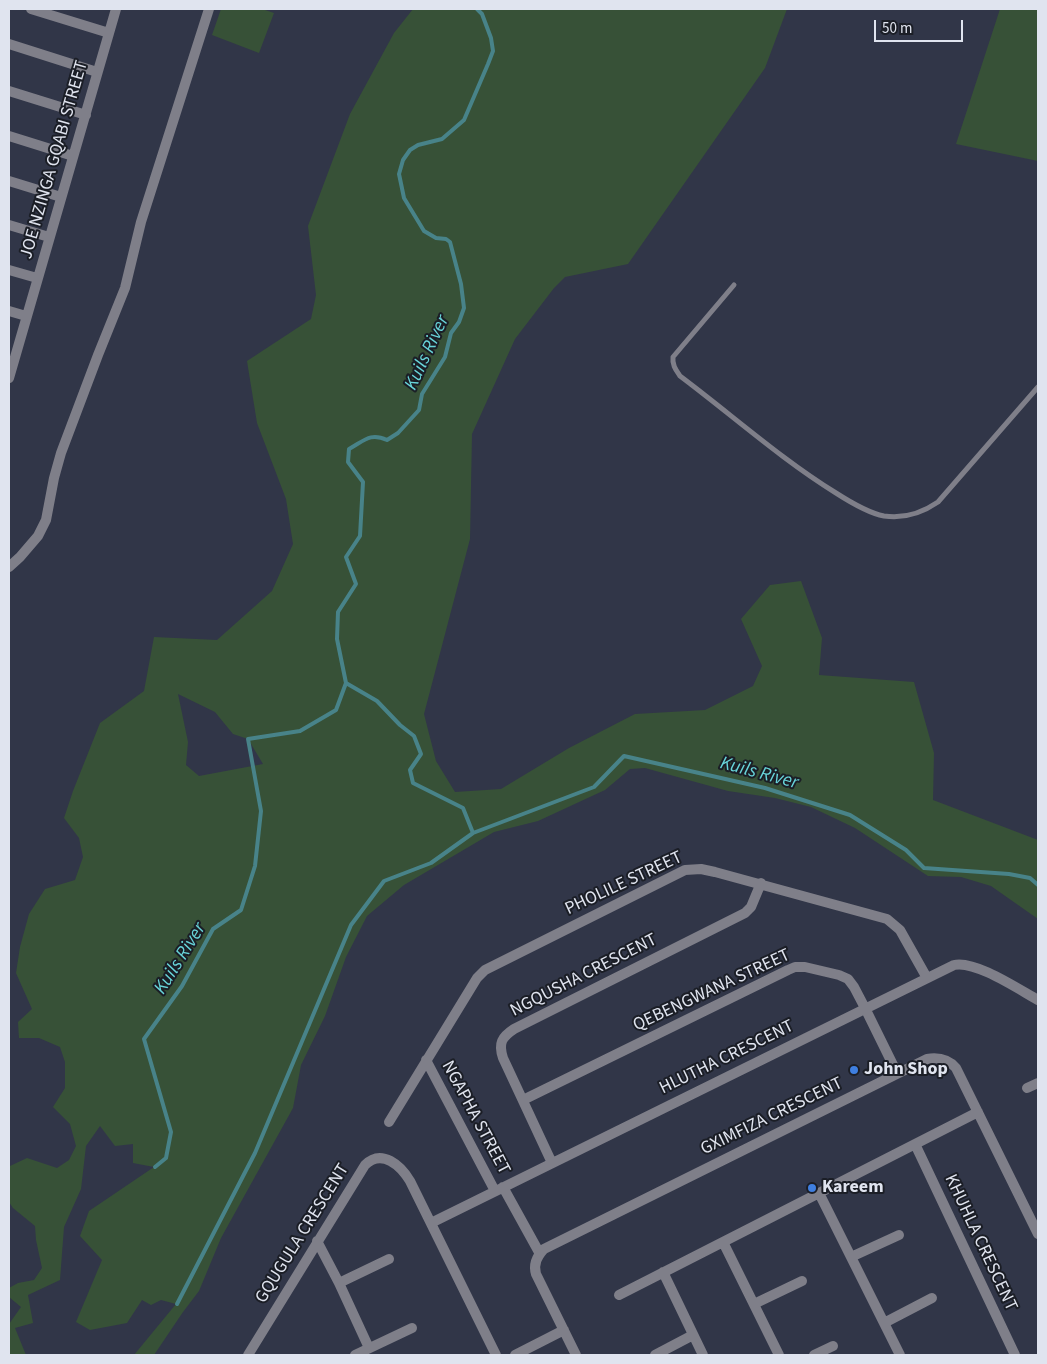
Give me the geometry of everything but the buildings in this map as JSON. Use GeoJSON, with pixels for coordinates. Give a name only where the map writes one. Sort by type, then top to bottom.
{"type":"FeatureCollection","features":[{"type":"Feature","properties":{"kind":"street"},"geometry":{"type":"LineString","coordinates":[[31,9],[109,33]]}},
{"type":"Feature","properties":{"kind":"street","name":"JOE NZINGA GQABI STREET"},"geometry":{"type":"LineString","coordinates":[[9,378],[12,357],[26,316],[116,9]]}},
{"type":"Feature","properties":{"kind":"street"},"geometry":{"type":"LineString","coordinates":[[9,567],[38,536],[46,520],[54,478],[94,363],[125,288],[141,222],[209,9]]}},
{"type":"Feature","properties":{"kind":"street"},"geometry":{"type":"LineString","coordinates":[[9,44],[98,72]]}},
{"type":"Feature","properties":{"kind":"street"},"geometry":{"type":"LineString","coordinates":[[9,91],[86,115]]}},
{"type":"Feature","properties":{"kind":"street"},"geometry":{"type":"LineString","coordinates":[[9,136],[72,156]]}},
{"type":"Feature","properties":{"kind":"street"},"geometry":{"type":"LineString","coordinates":[[9,180],[61,197]]}},
{"type":"Feature","properties":{"kind":"street"},"geometry":{"type":"LineString","coordinates":[[9,225],[49,237]]}},
{"type":"Feature","properties":{"kind":"street"},"geometry":{"type":"LineString","coordinates":[[9,270],[37,278]]}},
{"type":"Feature","properties":{"kind":"street"},"geometry":{"type":"LineString","coordinates":[[9,311],[26,316]]}},
{"type":"Feature","properties":{"kind":"street","name":"PHOLILE STREET"},"geometry":{"type":"LineString","coordinates":[[389,1122],[477,978],[489,967],[685,870],[701,869],[761,883],[881,916],[892,922],[900,930],[927,978]]}},
{"type":"Feature","properties":{"kind":"street","name":"NGQUSHA CRESCENT"},"geometry":{"type":"LineString","coordinates":[[552,1163],[500,1050],[501,1041],[507,1033],[745,913],[751,907],[761,883]]}},
{"type":"Feature","properties":{"kind":"street","name":"HLUTHA CRESCENT"},"geometry":{"type":"LineString","coordinates":[[431,1222],[954,965],[968,965],[980,969],[1038,1000]]}},
{"type":"Feature","properties":{"kind":"street","name":"QEBENGWANA STREET"},"geometry":{"type":"LineString","coordinates":[[523,1100],[795,967],[806,967],[844,977],[854,987],[897,1074]]}},
{"type":"Feature","properties":{"kind":"street","name":"GXIMFIZA CRESCENT"},"geometry":{"type":"LineString","coordinates":[[540,1254],[544,1249],[897,1074],[928,1059],[942,1058],[956,1068],[1038,1234]]}},
{"type":"Feature","properties":{"kind":"street","name":"NGAPHA STREET"},"geometry":{"type":"LineString","coordinates":[[426,1060],[499,1189],[540,1254]]}},
{"type":"Feature","properties":{"kind":"street"},"geometry":{"type":"LineString","coordinates":[[1027,1088],[1038,1083]]}},
{"type":"Feature","properties":{"kind":"street"},"geometry":{"type":"LineString","coordinates":[[619,1295],[978,1112]]}},
{"type":"Feature","properties":{"kind":"street","name":"KHUHLA CRESCENT"},"geometry":{"type":"LineString","coordinates":[[915,1144],[1015,1355]]}},
{"type":"Feature","properties":{"kind":"street","name":"GQUGULA CRESCENT"},"geometry":{"type":"LineString","coordinates":[[248,1355],[365,1165],[374,1158],[384,1158],[400,1168],[410,1182],[496,1355]]}},
{"type":"Feature","properties":{"kind":"street"},"geometry":{"type":"LineString","coordinates":[[819,1193],[900,1355]]}},
{"type":"Feature","properties":{"kind":"street"},"geometry":{"type":"LineString","coordinates":[[851,1257],[899,1235]]}},
{"type":"Feature","properties":{"kind":"street"},"geometry":{"type":"LineString","coordinates":[[317,1241],[369,1348]]}},
{"type":"Feature","properties":{"kind":"street"},"geometry":{"type":"LineString","coordinates":[[723,1242],[779,1355]]}},
{"type":"Feature","properties":{"kind":"street"},"geometry":{"type":"LineString","coordinates":[[540,1254],[535,1266],[536,1274],[576,1355]]}},
{"type":"Feature","properties":{"kind":"street"},"geometry":{"type":"LineString","coordinates":[[339,1283],[389,1259]]}},
{"type":"Feature","properties":{"kind":"street"},"geometry":{"type":"LineString","coordinates":[[662,1272],[703,1355]]}},
{"type":"Feature","properties":{"kind":"street"},"geometry":{"type":"LineString","coordinates":[[754,1304],[802,1281]]}},
{"type":"Feature","properties":{"kind":"street"},"geometry":{"type":"LineString","coordinates":[[884,1323],[932,1298]]}},
{"type":"Feature","properties":{"kind":"street"},"geometry":{"type":"LineString","coordinates":[[355,1355],[412,1328]]}},
{"type":"Feature","properties":{"kind":"street"},"geometry":{"type":"LineString","coordinates":[[514,1355],[564,1330]]}},
{"type":"Feature","properties":{"kind":"street"},"geometry":{"type":"LineString","coordinates":[[655,1355],[693,1335]]}},
{"type":"Feature","properties":{"kind":"street"},"geometry":{"type":"LineString","coordinates":[[814,1355],[833,1346]]}},
{"type":"Feature","properties":{"kind":"lane"},"geometry":{"type":"LineString","coordinates":[[734,285],[673,357],[672,363],[680,376],[806,473],[847,500],[884,516],[910,516],[938,502],[1038,387]]}},
{"type":"Feature","properties":{"kind":"green space"},"geometry":{"type":"Polygon","coordinates":[[[221,9],[262,9],[274,13],[259,53],[212,35],[221,9]]]}},
{"type":"Feature","properties":{"kind":"green space"},"geometry":{"type":"Polygon","coordinates":[[[413,9],[787,9],[765,68],[628,264],[565,277],[554,288],[515,339],[472,434],[470,539],[424,714],[436,761],[455,792],[501,789],[569,748],[635,714],[705,710],[753,686],[762,666],[741,619],[770,585],[801,581],[822,638],[819,675],[914,682],[934,753],[933,800],[1038,840],[1038,919],[991,886],[961,877],[928,876],[855,828],[811,807],[775,798],[728,791],[645,768],[630,769],[605,790],[538,821],[494,832],[404,885],[367,916],[346,957],[325,1016],[301,1065],[293,1108],[221,1238],[199,1291],[154,1355],[134,1355],[176,1304],[161,1300],[151,1305],[142,1300],[127,1323],[90,1330],[76,1322],[102,1260],[80,1236],[89,1211],[154,1167],[133,1163],[133,1144],[115,1146],[100,1126],[86,1146],[81,1189],[64,1227],[60,1280],[28,1295],[33,1323],[15,1328],[26,1355],[9,1355],[9,1324],[21,1307],[9,1297],[9,1288],[18,1283],[34,1280],[42,1268],[35,1226],[13,1208],[9,1202],[9,1169],[10,1166],[27,1158],[57,1168],[69,1160],[76,1146],[70,1124],[53,1107],[65,1088],[65,1062],[60,1047],[39,1038],[19,1038],[18,1022],[32,1009],[16,973],[20,947],[29,914],[45,889],[75,880],[83,857],[79,838],[64,818],[100,723],[144,691],[154,637],[217,640],[272,591],[293,544],[286,499],[257,423],[247,361],[311,319],[316,295],[308,226],[350,114],[394,33],[413,9]],[[178,694],[188,742],[186,765],[199,776],[263,764],[248,739],[233,734],[215,712],[178,694]]]}},
{"type":"Feature","properties":{"kind":"green space"},"geometry":{"type":"Polygon","coordinates":[[[1000,9],[1038,9],[1038,161],[956,144],[1000,9]]]}},
{"type":"Feature","properties":{"kind":"waterway","name":"Kuils River"},"geometry":{"type":"LineString","coordinates":[[155,1167],[166,1158],[171,1132],[144,1039],[182,986],[213,929],[241,910],[255,866],[261,811],[248,739],[300,731],[336,710],[346,683],[337,639],[338,612],[356,584],[346,557],[360,536],[363,482],[348,462],[349,449],[371,437],[387,440],[398,433],[419,410],[422,394],[445,357],[451,333],[459,322],[464,308],[461,284],[450,242],[446,239],[436,238],[424,231],[404,198],[399,174],[403,160],[410,150],[418,145],[442,139],[464,120],[493,51],[491,38],[482,14],[477,9]]}},
{"type":"Feature","properties":{"kind":"waterway","name":"Kuils River"},"geometry":{"type":"LineString","coordinates":[[346,683],[377,701],[400,725],[414,736],[421,754],[410,770],[413,783],[463,808],[473,833]]}},
{"type":"Feature","properties":{"kind":"waterway","name":"Kuils River"},"geometry":{"type":"LineString","coordinates":[[177,1304],[255,1153],[351,925],[384,881],[431,863],[473,833],[594,787],[624,756],[765,788],[850,815],[906,850],[924,868],[1009,874],[1030,878],[1038,885]]}},
{"type":"Feature","properties":{"kind":"place","name":"John Shop"},"geometry":{"type":"Point","coordinates":[854,1070]}},
{"type":"Feature","properties":{"kind":"place","name":"Kareem"},"geometry":{"type":"Point","coordinates":[812,1188]}}]}
